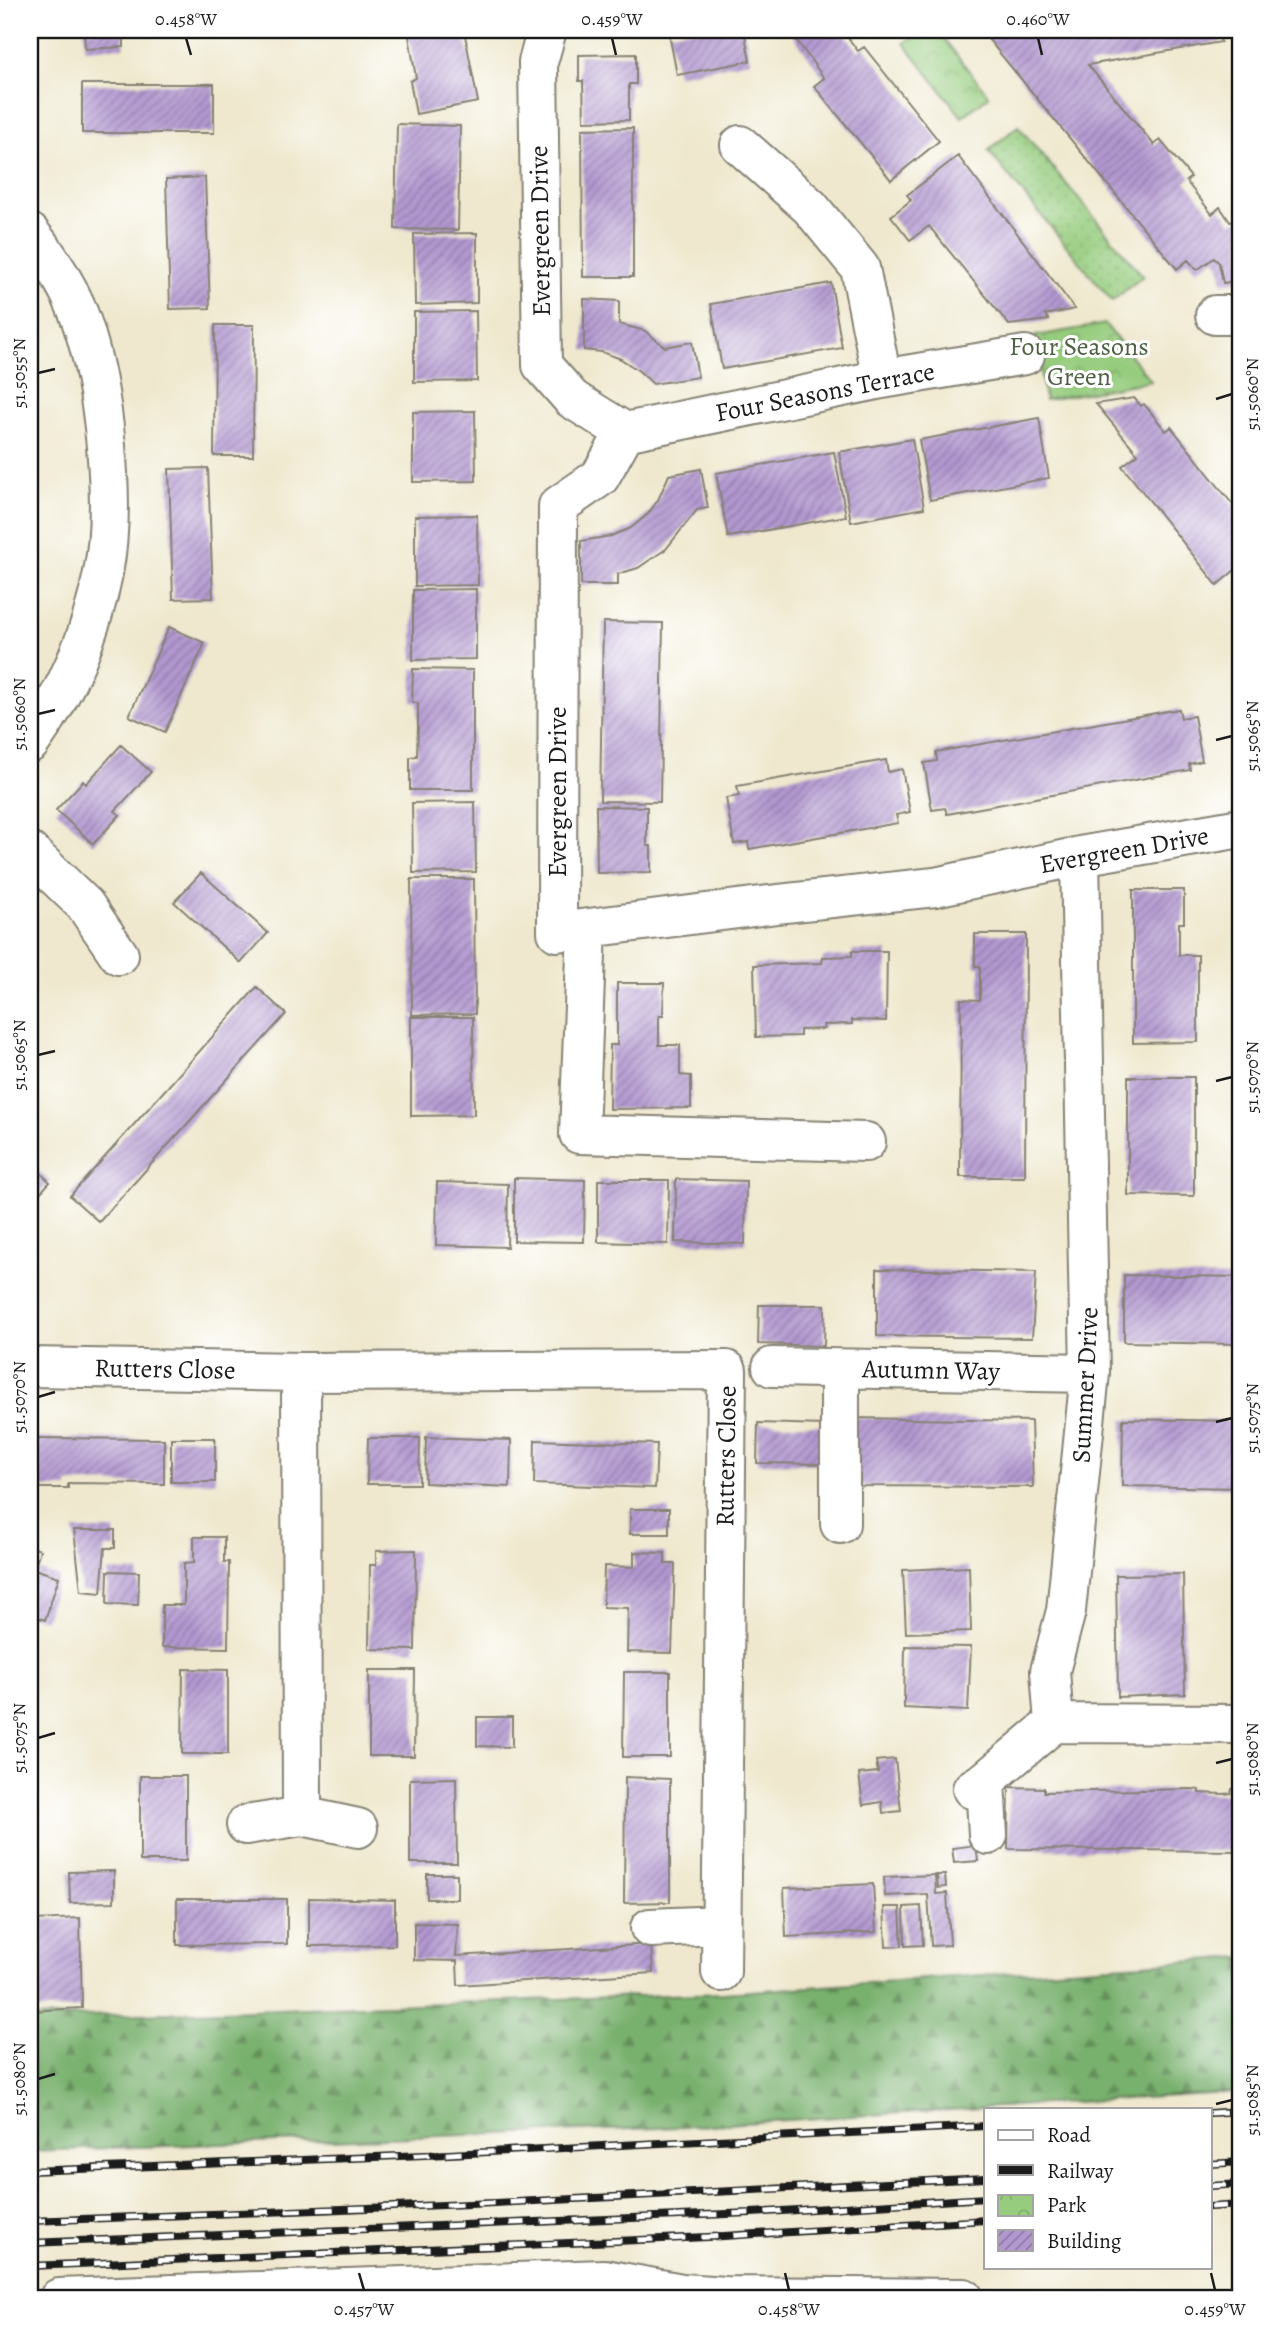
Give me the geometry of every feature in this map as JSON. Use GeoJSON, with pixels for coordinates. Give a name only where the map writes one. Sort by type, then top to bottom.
{"type":"FeatureCollection","features":[{"type":"Feature","properties":{"kind":"street","name":"Evergreen Drive"},"geometry":{"type":"LineString","coordinates":[[547,30],[538,62],[542,365],[572,399],[625,432],[600,477],[558,506],[557,932],[935,887],[1080,856],[1241,828]]}},
{"type":"Feature","properties":{"kind":"street"},"geometry":{"type":"LineString","coordinates":[[740,145],[810,207],[860,268],[882,379]]}},
{"type":"Feature","properties":{"kind":"street"},"geometry":{"type":"LineString","coordinates":[[30,233],[66,286],[80,318],[90,353],[102,418],[108,487],[104,572],[91,618],[75,664],[56,702],[30,743]]}},
{"type":"Feature","properties":{"kind":"street","name":"Four Seasons Terrace"},"geometry":{"type":"LineString","coordinates":[[625,432],[882,379],[1025,355]]}},
{"type":"Feature","properties":{"kind":"street"},"geometry":{"type":"LineString","coordinates":[[30,852],[85,905],[119,956]]}},
{"type":"Feature","properties":{"kind":"street","name":"Summer Drive"},"geometry":{"type":"LineString","coordinates":[[1054,1723],[1050,1671],[1066,1611],[1090,1373],[1080,856]]}},
{"type":"Feature","properties":{"kind":"street"},"geometry":{"type":"LineString","coordinates":[[587,929],[579,1134],[866,1142]]}},
{"type":"Feature","properties":{"kind":"street","name":"Rutters Close"},"geometry":{"type":"LineString","coordinates":[[30,1367],[301,1372],[727,1370],[720,1925]]}},
{"type":"Feature","properties":{"kind":"street","name":"Autumn Way"},"geometry":{"type":"LineString","coordinates":[[772,1367],[1090,1373]]}},
{"type":"Feature","properties":{"kind":"street"},"geometry":{"type":"LineString","coordinates":[[840,1369],[840,1524]]}},
{"type":"Feature","properties":{"kind":"street"},"geometry":{"type":"LineString","coordinates":[[301,1372],[302,1816]]}},
{"type":"Feature","properties":{"kind":"street"},"geometry":{"type":"LineString","coordinates":[[988,1835],[979,1785],[1054,1723],[1241,1724]]}},
{"type":"Feature","properties":{"kind":"street"},"geometry":{"type":"LineString","coordinates":[[247,1825],[302,1816],[358,1828]]}},
{"type":"Feature","properties":{"kind":"street"},"geometry":{"type":"LineString","coordinates":[[650,1928],[720,1925],[720,1972]]}},
{"type":"Feature","properties":{"kind":"street"},"geometry":{"type":"LineString","coordinates":[[59,2298],[604,2278],[682,2293],[726,2296],[964,2298]]}},
{"type":"Feature","properties":{"kind":"green space"},"geometry":{"type":"Polygon","coordinates":[[[921,30],[937,30],[989,96],[962,117],[904,43],[921,30]]]}},
{"type":"Feature","properties":{"kind":"green space"},"geometry":{"type":"Polygon","coordinates":[[[1018,126],[1143,276],[1112,301],[988,151],[1018,126]]]}},
{"type":"Feature","properties":{"kind":"green space","name":"Four Seasons Green"},"geometry":{"type":"Polygon","coordinates":[[[1105,324],[1151,381],[1045,400],[1035,336],[1105,324]]]}},
{"type":"Feature","properties":{"kind":"green space"},"geometry":{"type":"Polygon","coordinates":[[[1241,1957],[1241,2092],[660,2128],[30,2151],[30,2018],[723,1993],[1241,1957]]]}},
{"type":"Feature","properties":{"kind":"building"},"geometry":{"type":"Polygon","coordinates":[[[84,30],[124,30],[124,47],[85,49],[84,30]]]}},
{"type":"Feature","properties":{"kind":"building"},"geometry":{"type":"Polygon","coordinates":[[[408,30],[464,30],[478,102],[416,114],[410,81],[416,78],[408,30]]]}},
{"type":"Feature","properties":{"kind":"building"},"geometry":{"type":"Polygon","coordinates":[[[687,30],[744,30],[750,61],[677,75],[669,33],[687,30]]]}},
{"type":"Feature","properties":{"kind":"building"},"geometry":{"type":"Polygon","coordinates":[[[789,30],[842,30],[858,51],[864,47],[939,141],[891,180],[814,86],[824,78],[789,30]]]}},
{"type":"Feature","properties":{"kind":"building"},"geometry":{"type":"Polygon","coordinates":[[[988,30],[1218,30],[1221,42],[1088,65],[1154,145],[1160,140],[1191,177],[1186,181],[1212,214],[1220,207],[1230,222],[1241,220],[1241,280],[1223,283],[1219,263],[1214,258],[1197,270],[1188,260],[1177,269],[989,40],[988,30]]]}},
{"type":"Feature","properties":{"kind":"building"},"geometry":{"type":"Polygon","coordinates":[[[636,54],[636,84],[629,84],[629,120],[584,121],[579,55],[636,54]]]}},
{"type":"Feature","properties":{"kind":"building"},"geometry":{"type":"Polygon","coordinates":[[[82,84],[214,84],[214,133],[82,133],[82,84]]]}},
{"type":"Feature","properties":{"kind":"building"},"geometry":{"type":"Polygon","coordinates":[[[397,124],[460,126],[458,230],[395,229],[397,124]]]}},
{"type":"Feature","properties":{"kind":"building"},"geometry":{"type":"Polygon","coordinates":[[[633,128],[633,277],[583,277],[582,129],[633,128]]]}},
{"type":"Feature","properties":{"kind":"building"},"geometry":{"type":"Polygon","coordinates":[[[958,156],[1075,309],[1045,315],[1049,320],[1009,325],[929,226],[910,240],[891,216],[911,200],[907,195],[958,156]]]}},
{"type":"Feature","properties":{"kind":"building"},"geometry":{"type":"Polygon","coordinates":[[[205,177],[210,308],[170,309],[166,179],[205,177]]]}},
{"type":"Feature","properties":{"kind":"building"},"geometry":{"type":"Polygon","coordinates":[[[477,233],[477,303],[415,305],[414,234],[477,233]]]}},
{"type":"Feature","properties":{"kind":"building"},"geometry":{"type":"Polygon","coordinates":[[[831,283],[842,348],[722,369],[711,304],[831,283]]]}},
{"type":"Feature","properties":{"kind":"building"},"geometry":{"type":"Polygon","coordinates":[[[584,299],[619,301],[619,324],[645,331],[665,347],[692,342],[698,377],[653,384],[621,359],[602,352],[584,350],[584,299]]]}},
{"type":"Feature","properties":{"kind":"building"},"geometry":{"type":"Polygon","coordinates":[[[476,311],[477,381],[414,382],[414,312],[476,311]]]}},
{"type":"Feature","properties":{"kind":"building"},"geometry":{"type":"Polygon","coordinates":[[[215,325],[254,325],[253,456],[214,456],[215,325]]]}},
{"type":"Feature","properties":{"kind":"building"},"geometry":{"type":"Polygon","coordinates":[[[1134,398],[1141,406],[1144,404],[1166,431],[1171,427],[1241,515],[1241,565],[1217,585],[1122,466],[1138,454],[1096,404],[1134,398]]]}},
{"type":"Feature","properties":{"kind":"building"},"geometry":{"type":"Polygon","coordinates":[[[475,411],[476,481],[413,482],[413,412],[475,411]]]}},
{"type":"Feature","properties":{"kind":"building"},"geometry":{"type":"Polygon","coordinates":[[[1039,418],[1049,478],[930,500],[919,440],[1039,418]]]}},
{"type":"Feature","properties":{"kind":"building"},"geometry":{"type":"Polygon","coordinates":[[[912,439],[924,508],[851,522],[839,452],[912,439]]]}},
{"type":"Feature","properties":{"kind":"building"},"geometry":{"type":"Polygon","coordinates":[[[834,452],[846,516],[728,537],[716,473],[834,452]]]}},
{"type":"Feature","properties":{"kind":"building"},"geometry":{"type":"Polygon","coordinates":[[[208,468],[213,598],[173,599],[169,469],[208,468]]]}},
{"type":"Feature","properties":{"kind":"building"},"geometry":{"type":"Polygon","coordinates":[[[701,469],[708,508],[697,510],[666,549],[638,568],[618,574],[618,585],[581,585],[581,541],[611,536],[631,528],[648,514],[658,500],[669,475],[701,469]]]}},
{"type":"Feature","properties":{"kind":"building"},"geometry":{"type":"Polygon","coordinates":[[[477,515],[478,585],[415,586],[415,516],[477,515]]]}},
{"type":"Feature","properties":{"kind":"building"},"geometry":{"type":"Polygon","coordinates":[[[476,589],[476,659],[413,660],[413,590],[476,589]]]}},
{"type":"Feature","properties":{"kind":"building"},"geometry":{"type":"Polygon","coordinates":[[[603,622],[663,623],[660,802],[600,801],[603,622]]]}},
{"type":"Feature","properties":{"kind":"building"},"geometry":{"type":"Polygon","coordinates":[[[169,627],[205,643],[165,732],[129,716],[169,627]]]}},
{"type":"Feature","properties":{"kind":"building"},"geometry":{"type":"Polygon","coordinates":[[[413,669],[473,670],[473,790],[410,790],[410,757],[417,756],[418,727],[418,703],[412,702],[413,669]]]}},
{"type":"Feature","properties":{"kind":"building"},"geometry":{"type":"Polygon","coordinates":[[[1179,709],[1181,718],[1194,716],[1202,761],[1189,764],[1190,770],[947,814],[945,808],[932,810],[924,763],[937,761],[936,752],[1179,709]]]}},
{"type":"Feature","properties":{"kind":"building"},"geometry":{"type":"Polygon","coordinates":[[[121,745],[151,772],[115,811],[120,815],[93,844],[56,810],[83,781],[86,784],[121,745]]]}},
{"type":"Feature","properties":{"kind":"building"},"geometry":{"type":"Polygon","coordinates":[[[886,760],[888,772],[902,769],[910,812],[896,815],[898,823],[749,849],[748,842],[734,844],[726,798],[739,796],[737,786],[886,760]]]}},
{"type":"Feature","properties":{"kind":"building"},"geometry":{"type":"Polygon","coordinates":[[[475,802],[476,872],[413,873],[412,803],[475,802]]]}},
{"type":"Feature","properties":{"kind":"building"},"geometry":{"type":"Polygon","coordinates":[[[596,806],[647,807],[647,846],[651,846],[651,872],[597,873],[596,806]]]}},
{"type":"Feature","properties":{"kind":"building"},"geometry":{"type":"Polygon","coordinates":[[[201,873],[268,933],[241,963],[174,902],[201,873]]]}},
{"type":"Feature","properties":{"kind":"building"},"geometry":{"type":"Polygon","coordinates":[[[411,879],[474,879],[475,1014],[412,1015],[411,879]]]}},
{"type":"Feature","properties":{"kind":"building"},"geometry":{"type":"Polygon","coordinates":[[[1133,890],[1184,890],[1184,923],[1179,923],[1179,955],[1198,955],[1198,1042],[1133,1043],[1133,890]]]}},
{"type":"Feature","properties":{"kind":"building"},"geometry":{"type":"Polygon","coordinates":[[[975,934],[1026,934],[1025,1177],[960,1177],[961,999],[980,1000],[980,966],[975,966],[975,934]]]}},
{"type":"Feature","properties":{"kind":"building"},"geometry":{"type":"Polygon","coordinates":[[[852,951],[887,951],[886,1021],[852,1020],[852,1024],[823,1025],[824,1029],[800,1030],[800,1036],[756,1037],[754,965],[822,963],[823,957],[852,956],[852,951]]]}},
{"type":"Feature","properties":{"kind":"building"},"geometry":{"type":"Polygon","coordinates":[[[617,983],[664,983],[663,1016],[659,1016],[659,1045],[680,1045],[680,1075],[691,1076],[691,1108],[609,1109],[610,1045],[617,1045],[617,983]]]}},
{"type":"Feature","properties":{"kind":"building"},"geometry":{"type":"Polygon","coordinates":[[[257,987],[286,1014],[99,1222],[70,1196],[257,987]]]}},
{"type":"Feature","properties":{"kind":"building"},"geometry":{"type":"Polygon","coordinates":[[[411,1017],[473,1017],[474,1115],[411,1116],[411,1017]]]}},
{"type":"Feature","properties":{"kind":"building"},"geometry":{"type":"Polygon","coordinates":[[[1128,1077],[1194,1077],[1194,1196],[1128,1195],[1128,1077]]]}},
{"type":"Feature","properties":{"kind":"building"},"geometry":{"type":"Polygon","coordinates":[[[30,1163],[50,1182],[30,1204],[30,1163]]]}},
{"type":"Feature","properties":{"kind":"building"},"geometry":{"type":"Polygon","coordinates":[[[514,1178],[585,1180],[584,1242],[514,1241],[514,1178]]]}},
{"type":"Feature","properties":{"kind":"building"},"geometry":{"type":"Polygon","coordinates":[[[676,1179],[746,1181],[745,1244],[675,1242],[676,1179]]]}},
{"type":"Feature","properties":{"kind":"building"},"geometry":{"type":"Polygon","coordinates":[[[598,1180],[669,1180],[668,1244],[598,1242],[598,1180]]]}},
{"type":"Feature","properties":{"kind":"building"},"geometry":{"type":"Polygon","coordinates":[[[437,1182],[508,1184],[507,1247],[436,1245],[437,1182]]]}},
{"type":"Feature","properties":{"kind":"building"},"geometry":{"type":"Polygon","coordinates":[[[877,1269],[1036,1272],[1032,1338],[877,1336],[877,1269]]]}},
{"type":"Feature","properties":{"kind":"building"},"geometry":{"type":"Polygon","coordinates":[[[1124,1275],[1241,1277],[1241,1344],[1124,1342],[1124,1275]]]}},
{"type":"Feature","properties":{"kind":"building"},"geometry":{"type":"Polygon","coordinates":[[[759,1305],[825,1305],[824,1346],[758,1344],[759,1305]]]}},
{"type":"Feature","properties":{"kind":"building"},"geometry":{"type":"Polygon","coordinates":[[[853,1418],[1031,1421],[1033,1487],[852,1486],[853,1418]]]}},
{"type":"Feature","properties":{"kind":"building"},"geometry":{"type":"Polygon","coordinates":[[[1123,1419],[1241,1421],[1241,1488],[1122,1486],[1123,1419]]]}},
{"type":"Feature","properties":{"kind":"building"},"geometry":{"type":"Polygon","coordinates":[[[758,1423],[825,1425],[824,1464],[757,1463],[758,1423]]]}},
{"type":"Feature","properties":{"kind":"building"},"geometry":{"type":"Polygon","coordinates":[[[426,1437],[511,1440],[510,1487],[425,1483],[426,1437]]]}},
{"type":"Feature","properties":{"kind":"building"},"geometry":{"type":"Polygon","coordinates":[[[37,1438],[164,1439],[164,1484],[68,1483],[68,1488],[37,1488],[37,1438]]]}},
{"type":"Feature","properties":{"kind":"building"},"geometry":{"type":"Polygon","coordinates":[[[171,1438],[215,1438],[215,1482],[171,1482],[171,1438]]]}},
{"type":"Feature","properties":{"kind":"building"},"geometry":{"type":"Polygon","coordinates":[[[368,1438],[420,1438],[419,1484],[367,1484],[368,1438]]]}},
{"type":"Feature","properties":{"kind":"building"},"geometry":{"type":"Polygon","coordinates":[[[535,1440],[657,1444],[655,1488],[534,1484],[535,1440]]]}},
{"type":"Feature","properties":{"kind":"building"},"geometry":{"type":"Polygon","coordinates":[[[630,1509],[669,1509],[669,1534],[630,1534],[630,1509]]]}},
{"type":"Feature","properties":{"kind":"building"},"geometry":{"type":"Polygon","coordinates":[[[74,1530],[115,1530],[115,1548],[105,1548],[101,1593],[81,1591],[74,1530]]]}},
{"type":"Feature","properties":{"kind":"building"},"geometry":{"type":"Polygon","coordinates":[[[194,1537],[224,1537],[224,1562],[229,1562],[228,1648],[162,1647],[162,1605],[184,1605],[184,1563],[194,1562],[194,1537]]]}},
{"type":"Feature","properties":{"kind":"building"},"geometry":{"type":"Polygon","coordinates":[[[30,1546],[40,1550],[34,1569],[59,1577],[45,1620],[30,1615],[30,1546]]]}},
{"type":"Feature","properties":{"kind":"building"},"geometry":{"type":"Polygon","coordinates":[[[416,1550],[415,1650],[369,1649],[370,1565],[376,1565],[376,1551],[416,1550]]]}},
{"type":"Feature","properties":{"kind":"building"},"geometry":{"type":"Polygon","coordinates":[[[634,1552],[665,1553],[665,1564],[675,1564],[672,1653],[627,1652],[628,1608],[603,1607],[604,1566],[634,1567],[634,1552]]]}},
{"type":"Feature","properties":{"kind":"building"},"geometry":{"type":"Polygon","coordinates":[[[969,1567],[971,1631],[906,1633],[903,1570],[969,1567]]]}},
{"type":"Feature","properties":{"kind":"building"},"geometry":{"type":"Polygon","coordinates":[[[108,1571],[139,1572],[138,1605],[107,1604],[108,1571]]]}},
{"type":"Feature","properties":{"kind":"building"},"geometry":{"type":"Polygon","coordinates":[[[1183,1574],[1185,1694],[1118,1697],[1116,1575],[1183,1574]]]}},
{"type":"Feature","properties":{"kind":"building"},"geometry":{"type":"Polygon","coordinates":[[[905,1646],[971,1647],[968,1711],[904,1708],[905,1646]]]}},
{"type":"Feature","properties":{"kind":"building"},"geometry":{"type":"Polygon","coordinates":[[[183,1669],[228,1670],[228,1754],[182,1754],[183,1669]]]}},
{"type":"Feature","properties":{"kind":"building"},"geometry":{"type":"Polygon","coordinates":[[[369,1670],[415,1670],[414,1756],[369,1756],[369,1670]]]}},
{"type":"Feature","properties":{"kind":"building"},"geometry":{"type":"Polygon","coordinates":[[[624,1672],[670,1672],[670,1757],[623,1757],[624,1672]]]}},
{"type":"Feature","properties":{"kind":"building"},"geometry":{"type":"Polygon","coordinates":[[[477,1717],[512,1717],[512,1747],[477,1746],[477,1717]]]}},
{"type":"Feature","properties":{"kind":"building"},"geometry":{"type":"Polygon","coordinates":[[[895,1759],[901,1811],[883,1813],[882,1802],[863,1805],[859,1774],[878,1772],[876,1761],[895,1759]]]}},
{"type":"Feature","properties":{"kind":"building"},"geometry":{"type":"Polygon","coordinates":[[[140,1776],[186,1776],[186,1861],[140,1861],[140,1776]]]}},
{"type":"Feature","properties":{"kind":"building"},"geometry":{"type":"Polygon","coordinates":[[[625,1777],[670,1779],[670,1902],[624,1903],[625,1777]]]}},
{"type":"Feature","properties":{"kind":"building"},"geometry":{"type":"Polygon","coordinates":[[[456,1778],[457,1863],[410,1863],[410,1779],[456,1778]]]}},
{"type":"Feature","properties":{"kind":"building"},"geometry":{"type":"Polygon","coordinates":[[[1009,1787],[1044,1788],[1044,1792],[1192,1789],[1199,1790],[1199,1793],[1224,1794],[1231,1793],[1232,1789],[1241,1789],[1241,1851],[1008,1849],[1009,1787]]]}},
{"type":"Feature","properties":{"kind":"building"},"geometry":{"type":"Polygon","coordinates":[[[976,1845],[978,1861],[954,1863],[952,1848],[976,1845]]]}},
{"type":"Feature","properties":{"kind":"building"},"geometry":{"type":"Polygon","coordinates":[[[114,1871],[114,1902],[70,1903],[69,1872],[114,1871]]]}},
{"type":"Feature","properties":{"kind":"building"},"geometry":{"type":"Polygon","coordinates":[[[427,1874],[457,1874],[457,1899],[427,1899],[427,1874]]]}},
{"type":"Feature","properties":{"kind":"building"},"geometry":{"type":"Polygon","coordinates":[[[935,1875],[936,1894],[947,1893],[950,1945],[931,1946],[928,1894],[885,1896],[884,1877],[935,1875]]]}},
{"type":"Feature","properties":{"kind":"building"},"geometry":{"type":"Polygon","coordinates":[[[937,1875],[945,1875],[946,1887],[938,1888],[937,1875]]]}},
{"type":"Feature","properties":{"kind":"building"},"geometry":{"type":"Polygon","coordinates":[[[873,1884],[876,1932],[786,1937],[784,1888],[873,1884]]]}},
{"type":"Feature","properties":{"kind":"building"},"geometry":{"type":"Polygon","coordinates":[[[309,1898],[395,1900],[395,1945],[309,1946],[309,1898]]]}},
{"type":"Feature","properties":{"kind":"building"},"geometry":{"type":"Polygon","coordinates":[[[177,1899],[287,1899],[287,1944],[177,1945],[177,1899]]]}},
{"type":"Feature","properties":{"kind":"building"},"geometry":{"type":"Polygon","coordinates":[[[921,1906],[923,1945],[905,1946],[904,1907],[921,1906]]]}},
{"type":"Feature","properties":{"kind":"building"},"geometry":{"type":"Polygon","coordinates":[[[30,1907],[34,1907],[34,1920],[80,1918],[82,2008],[30,2011],[30,1907]]]}},
{"type":"Feature","properties":{"kind":"building"},"geometry":{"type":"Polygon","coordinates":[[[884,1907],[900,1907],[902,1946],[886,1947],[884,1907]]]}},
{"type":"Feature","properties":{"kind":"building"},"geometry":{"type":"Polygon","coordinates":[[[414,1923],[458,1924],[456,1956],[651,1944],[653,1973],[458,1985],[457,1961],[414,1960],[414,1923]]]}},
{"type":"Feature","properties":{"kind":"railway"},"geometry":{"type":"LineString","coordinates":[[1212,2113],[1241,2111]]}},
{"type":"Feature","properties":{"kind":"railway"},"geometry":{"type":"LineString","coordinates":[[30,2171],[449,2154],[984,2126]]}},
{"type":"Feature","properties":{"kind":"railway"},"geometry":{"type":"LineString","coordinates":[[1212,2164],[1241,2162]]}},
{"type":"Feature","properties":{"kind":"railway"},"geometry":{"type":"LineString","coordinates":[[30,2221],[495,2203],[984,2178]]}},
{"type":"Feature","properties":{"kind":"railway"},"geometry":{"type":"LineString","coordinates":[[1212,2186],[1241,2184]]}},
{"type":"Feature","properties":{"kind":"railway"},"geometry":{"type":"LineString","coordinates":[[30,2243],[751,2213],[984,2198]]}},
{"type":"Feature","properties":{"kind":"railway"},"geometry":{"type":"LineString","coordinates":[[1212,2207],[1241,2205]]}},
{"type":"Feature","properties":{"kind":"railway"},"geometry":{"type":"LineString","coordinates":[[30,2266],[708,2237],[984,2220]]}}]}
